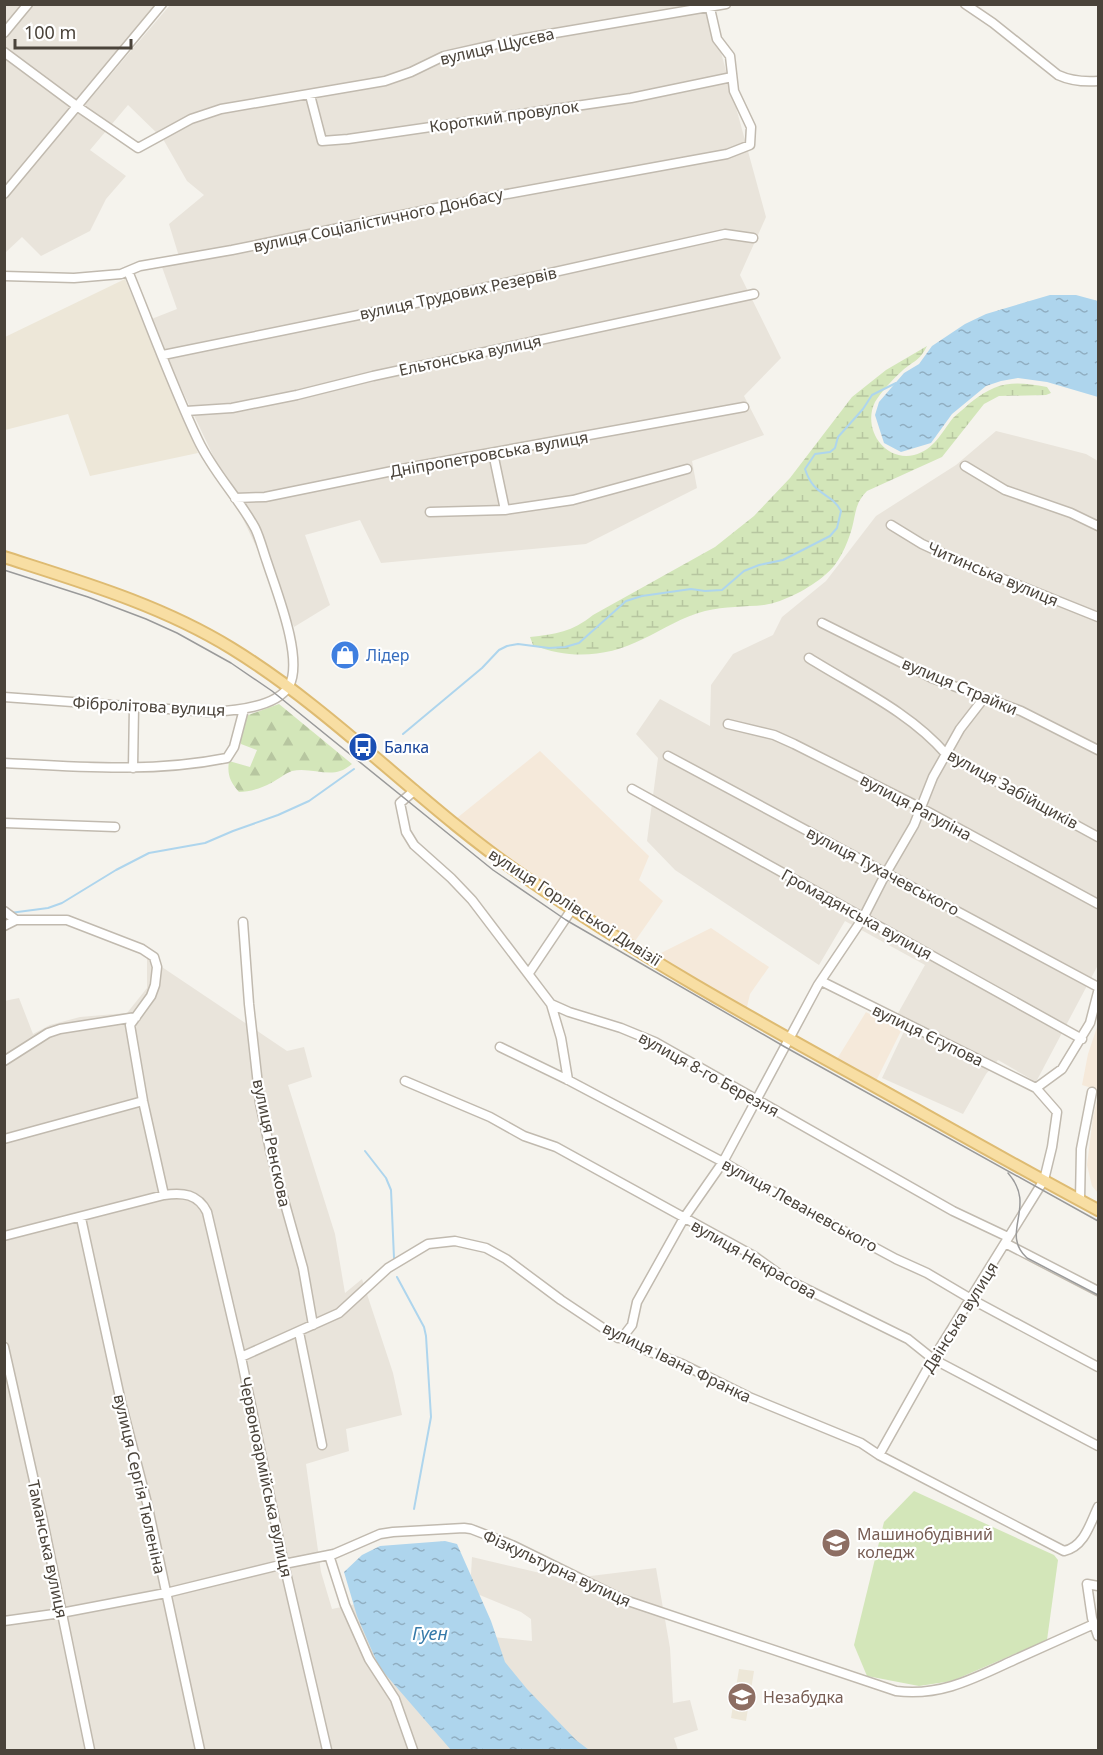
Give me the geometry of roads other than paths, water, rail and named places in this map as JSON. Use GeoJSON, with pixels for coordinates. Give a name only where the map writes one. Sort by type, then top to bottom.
{"type":"FeatureCollection","features":[{"type":"Feature","properties":{"kind":"main road","name":"вулиця Горлівської Дивізії"},"geometry":{"type":"LineString","coordinates":[[4,557],[102,589],[168,614],[228,646],[288,687],[498,858],[572,909],[790,1039],[1098,1209]]}},
{"type":"Feature","properties":{"kind":"street"},"geometry":{"type":"LineString","coordinates":[[4,33],[28,4]]}},
{"type":"Feature","properties":{"kind":"street"},"geometry":{"type":"LineString","coordinates":[[4,194],[162,4]]}},
{"type":"Feature","properties":{"kind":"street","name":"вулиця Щусєва"},"geometry":{"type":"LineString","coordinates":[[78,107],[138,148],[191,119],[206,114],[399,77],[444,56],[520,39],[709,5],[726,4]]}},
{"type":"Feature","properties":{"kind":"street"},"geometry":{"type":"LineString","coordinates":[[965,4],[993,23],[1058,75],[1069,80],[1098,81]]}},
{"type":"Feature","properties":{"kind":"street"},"geometry":{"type":"LineString","coordinates":[[709,5],[717,39],[730,56],[732,77]]}},
{"type":"Feature","properties":{"kind":"street"},"geometry":{"type":"LineString","coordinates":[[4,52],[78,107]]}},
{"type":"Feature","properties":{"kind":"street","name":"Короткий провулок"},"geometry":{"type":"LineString","coordinates":[[310,94],[322,141],[631,98],[732,77]]}},
{"type":"Feature","properties":{"kind":"street","name":"вулиця Соціалістичного Донбасу"},"geometry":{"type":"LineString","coordinates":[[4,276],[74,278],[121,274],[140,266],[232,250],[484,198],[727,154],[750,145],[751,127],[734,92],[732,77]]}},
{"type":"Feature","properties":{"kind":"street","name":"вулиця Трудових Резервів"},"geometry":{"type":"LineString","coordinates":[[163,356],[398,307],[725,234],[753,238]]}},
{"type":"Feature","properties":{"kind":"street"},"geometry":{"type":"LineString","coordinates":[[128,272],[186,411],[215,471],[255,528],[282,605],[292,653],[292,678],[288,687]]}},
{"type":"Feature","properties":{"kind":"street","name":"Ельтонська вулиця"},"geometry":{"type":"LineString","coordinates":[[186,411],[232,408],[754,294]]}},
{"type":"Feature","properties":{"kind":"street","name":"Дніпропетровська вулиця"},"geometry":{"type":"LineString","coordinates":[[235,498],[265,497],[744,407]]}},
{"type":"Feature","properties":{"kind":"street"},"geometry":{"type":"LineString","coordinates":[[493,453],[505,510]]}},
{"type":"Feature","properties":{"kind":"street"},"geometry":{"type":"LineString","coordinates":[[965,466],[1005,490],[1071,513],[1098,526]]}},
{"type":"Feature","properties":{"kind":"street"},"geometry":{"type":"LineString","coordinates":[[430,512],[505,510],[573,500],[687,469]]}},
{"type":"Feature","properties":{"kind":"street","name":"Читинська вулиця"},"geometry":{"type":"LineString","coordinates":[[891,525],[922,544],[961,562],[1098,617]]}},
{"type":"Feature","properties":{"kind":"street","name":"вулиця Страйки"},"geometry":{"type":"LineString","coordinates":[[822,622],[933,678],[1020,711],[1098,750]]}},
{"type":"Feature","properties":{"kind":"street","name":"вулиця Забійщиків"},"geometry":{"type":"LineString","coordinates":[[809,658],[888,706],[936,742],[946,754],[1098,837]]}},
{"type":"Feature","properties":{"kind":"street","name":"Фібролітова вулиця"},"geometry":{"type":"LineString","coordinates":[[4,697],[209,712],[244,709],[268,701],[288,687]]}},
{"type":"Feature","properties":{"kind":"street"},"geometry":{"type":"LineString","coordinates":[[622,1338],[632,1324],[637,1302],[684,1218],[723,1162],[790,1039],[792,1031],[821,981],[863,918],[914,825],[933,777],[960,729],[984,698]]}},
{"type":"Feature","properties":{"kind":"street"},"geometry":{"type":"LineString","coordinates":[[133,768],[134,706]]}},
{"type":"Feature","properties":{"kind":"street"},"geometry":{"type":"LineString","coordinates":[[4,763],[133,768],[172,766],[227,758],[234,747],[244,709]]}},
{"type":"Feature","properties":{"kind":"street","name":"вулиця Рагуліна"},"geometry":{"type":"LineString","coordinates":[[728,724],[774,735],[794,744],[921,808],[1098,904]]}},
{"type":"Feature","properties":{"kind":"street","name":"вулиця Тухачевського"},"geometry":{"type":"LineString","coordinates":[[668,756],[1098,987]]}},
{"type":"Feature","properties":{"kind":"street","name":"Громадянська вулиця"},"geometry":{"type":"LineString","coordinates":[[632,789],[1082,1039]]}},
{"type":"Feature","properties":{"kind":"street"},"geometry":{"type":"LineString","coordinates":[[415,790],[400,803],[409,837],[414,845],[472,900],[551,1004],[559,1029],[568,1080]]}},
{"type":"Feature","properties":{"kind":"street"},"geometry":{"type":"LineString","coordinates":[[4,823],[115,827]]}},
{"type":"Feature","properties":{"kind":"street"},"geometry":{"type":"LineString","coordinates":[[529,974],[572,909]]}},
{"type":"Feature","properties":{"kind":"street"},"geometry":{"type":"LineString","coordinates":[[4,926],[9,915],[68,920],[142,949],[153,957],[157,967],[155,985],[151,996],[130,1025],[143,1101],[164,1195],[81,1218],[5,1234]]}},
{"type":"Feature","properties":{"kind":"street","name":"вулиця Ренскова"},"geometry":{"type":"LineString","coordinates":[[243,922],[260,1103],[271,1154],[303,1268],[313,1325]]}},
{"type":"Feature","properties":{"kind":"street","name":"вулиця Єгупова"},"geometry":{"type":"LineString","coordinates":[[821,981],[1036,1088]]}},
{"type":"Feature","properties":{"kind":"street"},"geometry":{"type":"LineString","coordinates":[[1036,1088],[1062,1069],[1082,1039],[1090,1023],[1098,992]]}},
{"type":"Feature","properties":{"kind":"street","name":"вулиця 8-го Березня"},"geometry":{"type":"LineString","coordinates":[[551,1004],[656,1042],[1098,1292]]}},
{"type":"Feature","properties":{"kind":"street"},"geometry":{"type":"LineString","coordinates":[[4,1061],[48,1033],[60,1029],[136,1017]]}},
{"type":"Feature","properties":{"kind":"street","name":"вулиця Леваневського"},"geometry":{"type":"LineString","coordinates":[[500,1047],[568,1080],[723,1162],[794,1204],[896,1259],[927,1273],[1098,1367]]}},
{"type":"Feature","properties":{"kind":"street","name":"вулиця Некрасова"},"geometry":{"type":"LineString","coordinates":[[405,1081],[490,1117],[524,1136],[556,1147],[754,1256],[786,1279],[908,1339],[933,1359],[1098,1446]]}},
{"type":"Feature","properties":{"kind":"street","name":"Двінська вулиця"},"geometry":{"type":"LineString","coordinates":[[879,1455],[933,1359],[1044,1180],[1058,1112],[1036,1088]]}},
{"type":"Feature","properties":{"kind":"street"},"geometry":{"type":"LineString","coordinates":[[1080,1200],[1081,1149],[1092,1092]]}},
{"type":"Feature","properties":{"kind":"street"},"geometry":{"type":"LineString","coordinates":[[4,1139],[143,1101]]}},
{"type":"Feature","properties":{"kind":"street","name":"Червоноармійська вулиця"},"geometry":{"type":"LineString","coordinates":[[164,1195],[173,1194],[197,1198],[207,1212],[327,1750]]}},
{"type":"Feature","properties":{"kind":"street","name":"вулиця Сергія Тюленіна"},"geometry":{"type":"LineString","coordinates":[[81,1218],[121,1402],[147,1503],[200,1750]]}},
{"type":"Feature","properties":{"kind":"street","name":"вулиця Івана Франка"},"geometry":{"type":"LineString","coordinates":[[241,1357],[339,1313],[388,1268],[428,1244],[455,1241],[486,1248],[506,1259],[561,1300],[618,1338],[682,1364],[749,1397],[861,1443],[879,1455],[1064,1551],[1077,1546],[1098,1507]]}},
{"type":"Feature","properties":{"kind":"street"},"geometry":{"type":"LineString","coordinates":[[299,1332],[322,1445]]}},
{"type":"Feature","properties":{"kind":"street","name":"Таманська вулиця"},"geometry":{"type":"LineString","coordinates":[[4,1347],[43,1521],[90,1750]]}},
{"type":"Feature","properties":{"kind":"street","name":"Фізкультурна вулиця"},"geometry":{"type":"LineString","coordinates":[[4,1621],[61,1613],[166,1593],[329,1555],[369,1538],[393,1532],[471,1529],[512,1545],[622,1599],[896,1691],[928,1692],[964,1683],[1094,1624]]}},
{"type":"Feature","properties":{"kind":"street"},"geometry":{"type":"LineString","coordinates":[[329,1555],[350,1616],[369,1659],[395,1700],[413,1750]]}},
{"type":"Feature","properties":{"kind":"street"},"geometry":{"type":"LineString","coordinates":[[1098,1586],[1087,1584],[1098,1636]]}},
{"type":"Feature","properties":{"kind":"water"},"geometry":{"type":"Polygon","coordinates":[[[1050,295],[1076,295],[1098,301],[1098,397],[1047,382],[1018,378],[1001,381],[986,386],[952,414],[931,443],[901,452],[884,443],[875,415],[879,402],[904,373],[919,364],[932,346],[965,324],[986,314],[1050,295]]]}},
{"type":"Feature","properties":{"kind":"water","name":"Гуен"},"geometry":{"type":"Polygon","coordinates":[[[445,1541],[457,1544],[491,1621],[505,1662],[527,1689],[576,1740],[589,1750],[451,1750],[379,1667],[357,1616],[344,1572],[362,1555],[380,1546],[445,1541]]]}},
{"type":"Feature","properties":{"kind":"waterway"},"geometry":{"type":"LineString","coordinates":[[403,734],[482,668],[499,650],[507,646],[518,644],[549,648],[579,643],[626,601],[642,596],[691,589],[722,590],[744,571],[783,560],[830,536],[837,528],[841,511],[832,500],[813,485],[805,469],[815,454],[830,452],[835,448],[838,437],[863,409],[872,395],[896,383]]}},
{"type":"Feature","properties":{"kind":"waterway"},"geometry":{"type":"LineString","coordinates":[[10,913],[48,908],[62,903],[149,853],[205,843],[278,815],[309,801],[354,769]]}},
{"type":"Feature","properties":{"kind":"waterway"},"geometry":{"type":"LineString","coordinates":[[365,1151],[386,1178],[391,1190],[394,1258]]}},
{"type":"Feature","properties":{"kind":"waterway"},"geometry":{"type":"LineString","coordinates":[[397,1277],[424,1327],[426,1336],[431,1417],[414,1509]]}},
{"type":"Feature","properties":{"kind":"tram line"},"geometry":{"type":"LineString","coordinates":[[4,570],[88,597],[146,619],[177,633],[231,663],[272,691],[493,870],[566,920],[785,1047],[1098,1221]]}},
{"type":"Feature","properties":{"kind":"tram line"},"geometry":{"type":"LineString","coordinates":[[1008,1173],[1020,1197],[1016,1239],[1019,1248],[1027,1258],[1098,1295]]}},
{"type":"Feature","properties":{"kind":"place","name":"Лідер"},"geometry":{"type":"Point","coordinates":[345,655]}},
{"type":"Feature","properties":{"kind":"place","name":"Балка"},"geometry":{"type":"Point","coordinates":[363,747]}},
{"type":"Feature","properties":{"kind":"place","name":"Машинобудівний коледж"},"geometry":{"type":"Point","coordinates":[836,1543]}},
{"type":"Feature","properties":{"kind":"place","name":"Незабудка"},"geometry":{"type":"Point","coordinates":[742,1697]}}]}
